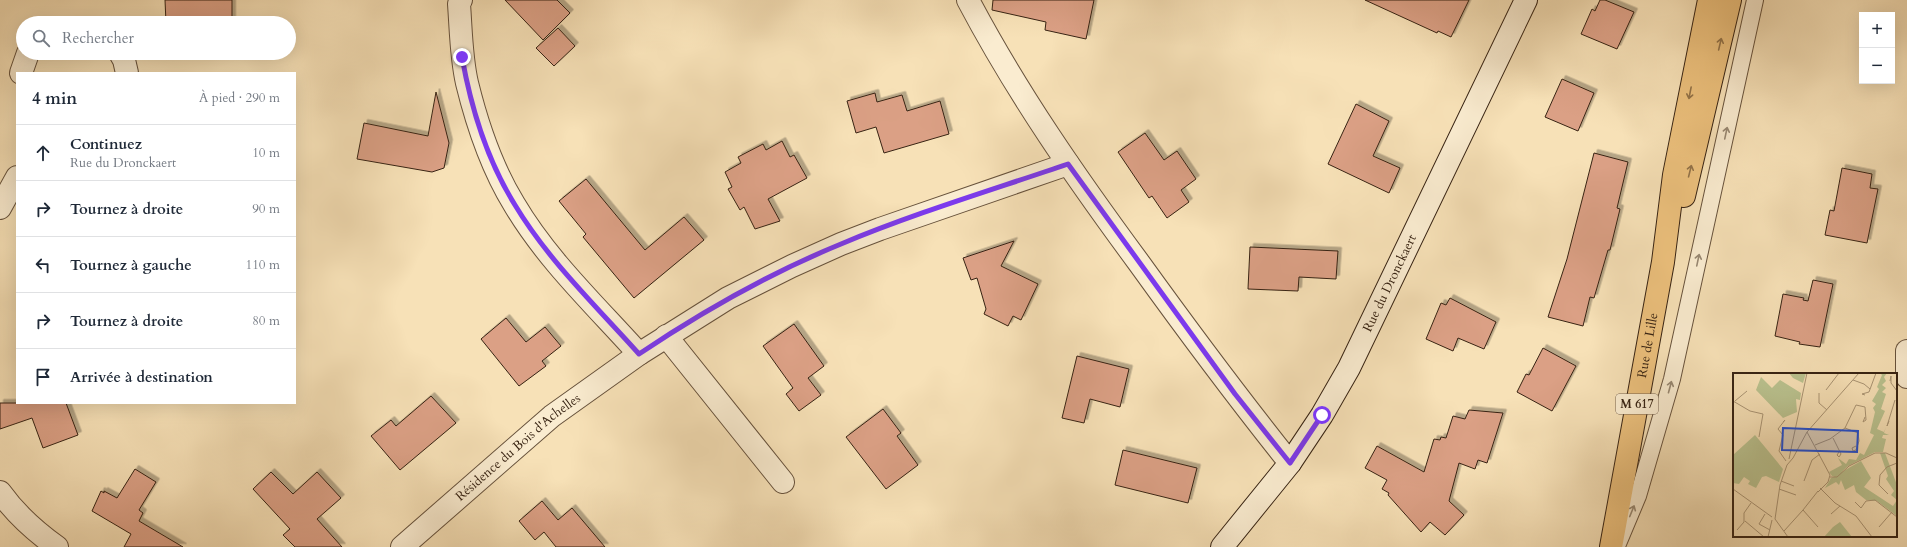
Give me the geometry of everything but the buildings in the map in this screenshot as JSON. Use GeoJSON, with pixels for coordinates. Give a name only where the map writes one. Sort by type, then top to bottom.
{"type":"FeatureCollection","features":[{"type":"Feature","properties":{"kind":"main road","name":"Rue de Lille"},"geometry":{"type":"LineString","coordinates":[[1611,547],[1663,262],[1674,175],[1708,0]]}},
{"type":"Feature","properties":{"kind":"main road","name":"Rue de Lille"},"geometry":{"type":"LineString","coordinates":[[1663,262],[1684,196],[1730,0]]}},
{"type":"Feature","properties":{"kind":"street"},"geometry":{"type":"LineString","coordinates":[[968,0],[1009,72],[1068,164],[1235,394],[1290,463]]}},
{"type":"Feature","properties":{"kind":"street","name":"Rue du Dronckaert"},"geometry":{"type":"LineString","coordinates":[[1222,547],[1290,463],[1322,415],[1349,368],[1526,0]]}},
{"type":"Feature","properties":{"kind":"street"},"geometry":{"type":"LineString","coordinates":[[458,1],[462,57],[474,110],[500,176],[514,204],[553,257],[639,354]]}},
{"type":"Feature","properties":{"kind":"street"},"geometry":{"type":"LineString","coordinates":[[21,72],[26,60]]}},
{"type":"Feature","properties":{"kind":"street"},"geometry":{"type":"LineString","coordinates":[[124,60],[127,72]]}},
{"type":"Feature","properties":{"kind":"street","name":"Résidence du Bois d'Achelles"},"geometry":{"type":"LineString","coordinates":[[402,547],[552,416],[639,354],[728,298],[792,266],[880,228],[1068,164]]}},
{"type":"Feature","properties":{"kind":"street"},"geometry":{"type":"LineString","coordinates":[[0,208],[16,179]]}},
{"type":"Feature","properties":{"kind":"street"},"geometry":{"type":"LineString","coordinates":[[666,336],[783,482]]}},
{"type":"Feature","properties":{"kind":"street"},"geometry":{"type":"LineString","coordinates":[[1907,351],[1907,376]]}},
{"type":"Feature","properties":{"kind":"street"},"geometry":{"type":"LineString","coordinates":[[0,492],[20,515],[57,547]]}},
{"type":"Feature","properties":{"kind":"lane"},"geometry":{"type":"LineString","coordinates":[[1616,547],[1640,489],[1672,379],[1755,0]]}},
{"type":"Feature","properties":{"kind":"route"},"geometry":{"type":"LineString","coordinates":[[462,57],[474,110],[482,133],[500,176],[514,204],[539,240],[553,257],[639,354],[700,314],[728,298],[816,255],[880,228],[1068,164],[1235,394],[1290,463],[1322,415]]}}]}
